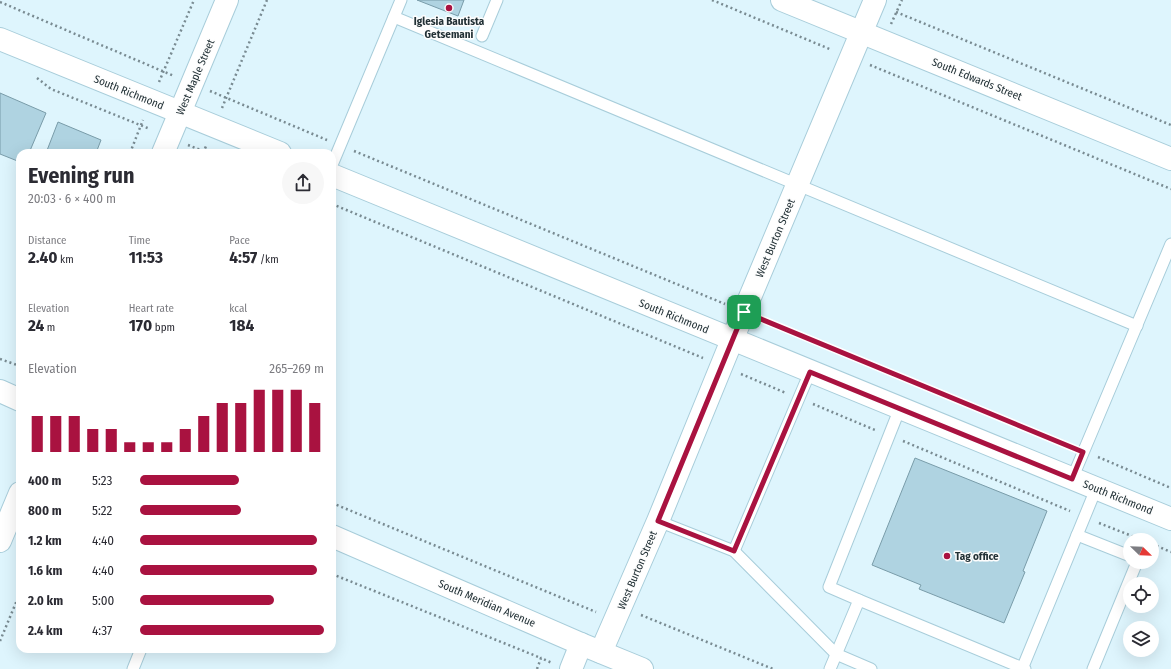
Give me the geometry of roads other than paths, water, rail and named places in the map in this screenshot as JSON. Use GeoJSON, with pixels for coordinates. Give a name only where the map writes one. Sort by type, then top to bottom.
{"type":"FeatureCollection","features":[{"type":"Feature","properties":{"kind":"street","name":"West Maple Street"},"geometry":{"type":"LineString","coordinates":[[165,149],[227,0]]}},
{"type":"Feature","properties":{"kind":"street","name":"South Edwards Street"},"geometry":{"type":"LineString","coordinates":[[782,0],[1171,159]]}},
{"type":"Feature","properties":{"kind":"street","name":"West Burton Street"},"geometry":{"type":"LineString","coordinates":[[601,652],[658,521],[732,340],[875,1]]}},
{"type":"Feature","properties":{"kind":"street","name":"South Richmond"},"geometry":{"type":"LineString","coordinates":[[0,39],[270,149]]}},
{"type":"Feature","properties":{"kind":"street","name":"South Richmond"},"geometry":{"type":"LineString","coordinates":[[336,177],[1171,519]]}},
{"type":"Feature","properties":{"kind":"street"},"geometry":{"type":"LineString","coordinates":[[0,391],[16,398]]}},
{"type":"Feature","properties":{"kind":"street"},"geometry":{"type":"LineString","coordinates":[[0,541],[16,503]]}},
{"type":"Feature","properties":{"kind":"street","name":"South Meridian Avenue"},"geometry":{"type":"LineString","coordinates":[[336,538],[642,669]]}},
{"type":"Feature","properties":{"kind":"street"},"geometry":{"type":"LineString","coordinates":[[571,669],[581,644]]}},
{"type":"Feature","properties":{"kind":"lane"},"geometry":{"type":"LineString","coordinates":[[336,155],[401,0]]}},
{"type":"Feature","properties":{"kind":"lane"},"geometry":{"type":"LineString","coordinates":[[482,36],[497,0]]}},
{"type":"Feature","properties":{"kind":"lane"},"geometry":{"type":"LineString","coordinates":[[394,17],[1137,326]]}},
{"type":"Feature","properties":{"kind":"lane"},"geometry":{"type":"LineString","coordinates":[[1072,479],[1171,244]]}},
{"type":"Feature","properties":{"kind":"lane"},"geometry":{"type":"LineString","coordinates":[[734,551],[810,372]]}},
{"type":"Feature","properties":{"kind":"lane"},"geometry":{"type":"LineString","coordinates":[[900,408],[829,587],[1023,669],[1096,488]]}},
{"type":"Feature","properties":{"kind":"lane"},"geometry":{"type":"LineString","coordinates":[[658,521],[734,551],[836,654],[871,669]]}},
{"type":"Feature","properties":{"kind":"lane"},"geometry":{"type":"LineString","coordinates":[[1077,535],[1123,553]]}},
{"type":"Feature","properties":{"kind":"lane"},"geometry":{"type":"LineString","coordinates":[[1093,669],[1134,569]]}},
{"type":"Feature","properties":{"kind":"lane"},"geometry":{"type":"LineString","coordinates":[[830,669],[859,600]]}},
{"type":"Feature","properties":{"kind":"lane"},"geometry":{"type":"LineString","coordinates":[[134,669],[140,653]]}},
{"type":"Feature","properties":{"kind":"place","name":"Iglesia Bautista Getsemani"},"geometry":{"type":"Point","coordinates":[449,8]}},
{"type":"Feature","properties":{"kind":"place","name":"Tag office"},"geometry":{"type":"Point","coordinates":[947,556]}}]}
